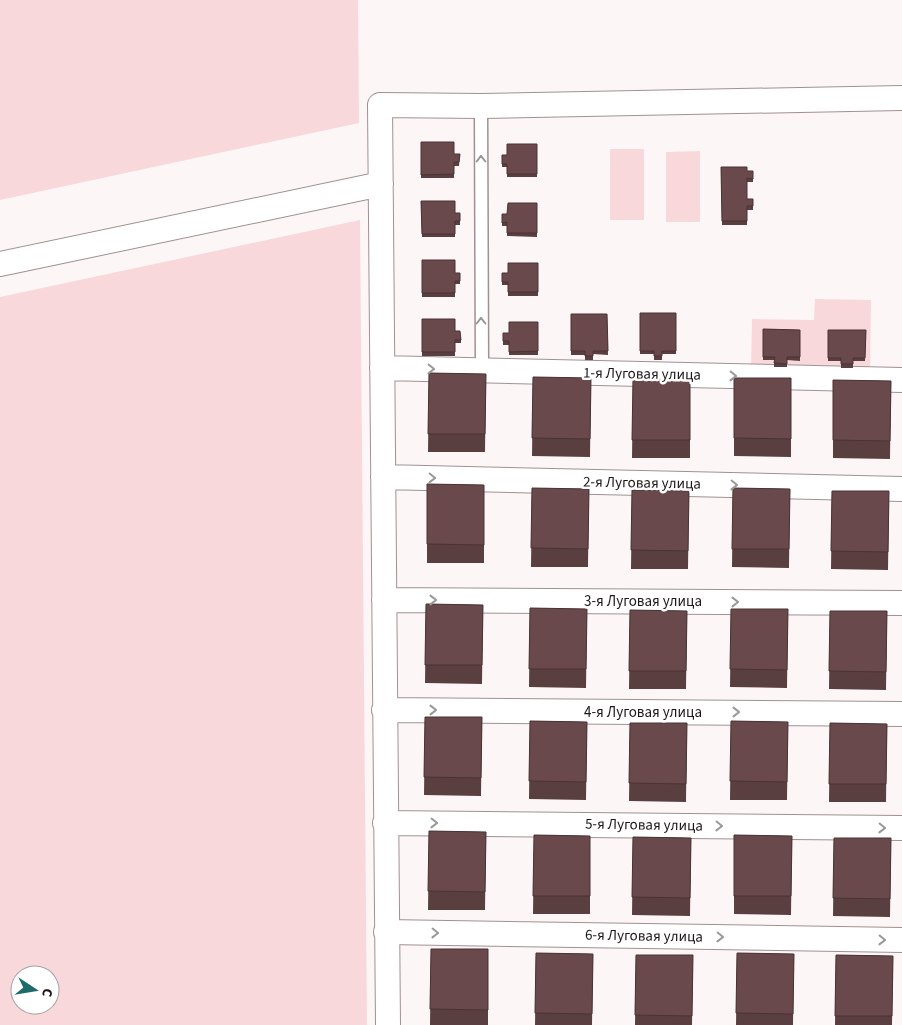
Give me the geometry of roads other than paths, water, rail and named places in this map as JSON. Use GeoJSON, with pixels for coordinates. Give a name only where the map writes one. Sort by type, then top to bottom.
{"type":"FeatureCollection","features":[{"type":"Feature","properties":{"kind":"street"},"geometry":{"type":"LineString","coordinates":[[388,1025],[380,105],[481,106],[902,98]]}},
{"type":"Feature","properties":{"kind":"street"},"geometry":{"type":"LineString","coordinates":[[0,264],[381,184]]}},
{"type":"Feature","properties":{"kind":"street","name":"1-я Луговая улица"},"geometry":{"type":"LineString","coordinates":[[382,368],[902,380]]}},
{"type":"Feature","properties":{"kind":"street","name":"2-я Луговая улица"},"geometry":{"type":"LineString","coordinates":[[383,477],[902,489]]}},
{"type":"Feature","properties":{"kind":"street","name":"3-я Луговая улица"},"geometry":{"type":"LineString","coordinates":[[384,600],[902,603]]}},
{"type":"Feature","properties":{"kind":"street","name":"4-я Луговая улица"},"geometry":{"type":"LineString","coordinates":[[384,710],[902,714]]}},
{"type":"Feature","properties":{"kind":"street","name":"5-я Луговая улица"},"geometry":{"type":"LineString","coordinates":[[385,823],[902,828]]}},
{"type":"Feature","properties":{"kind":"street","name":"6-я Луговая улица"},"geometry":{"type":"LineString","coordinates":[[386,932],[902,940]]}},
{"type":"Feature","properties":{"kind":"lane"},"geometry":{"type":"LineString","coordinates":[[481,106],[482,370]]}}]}
